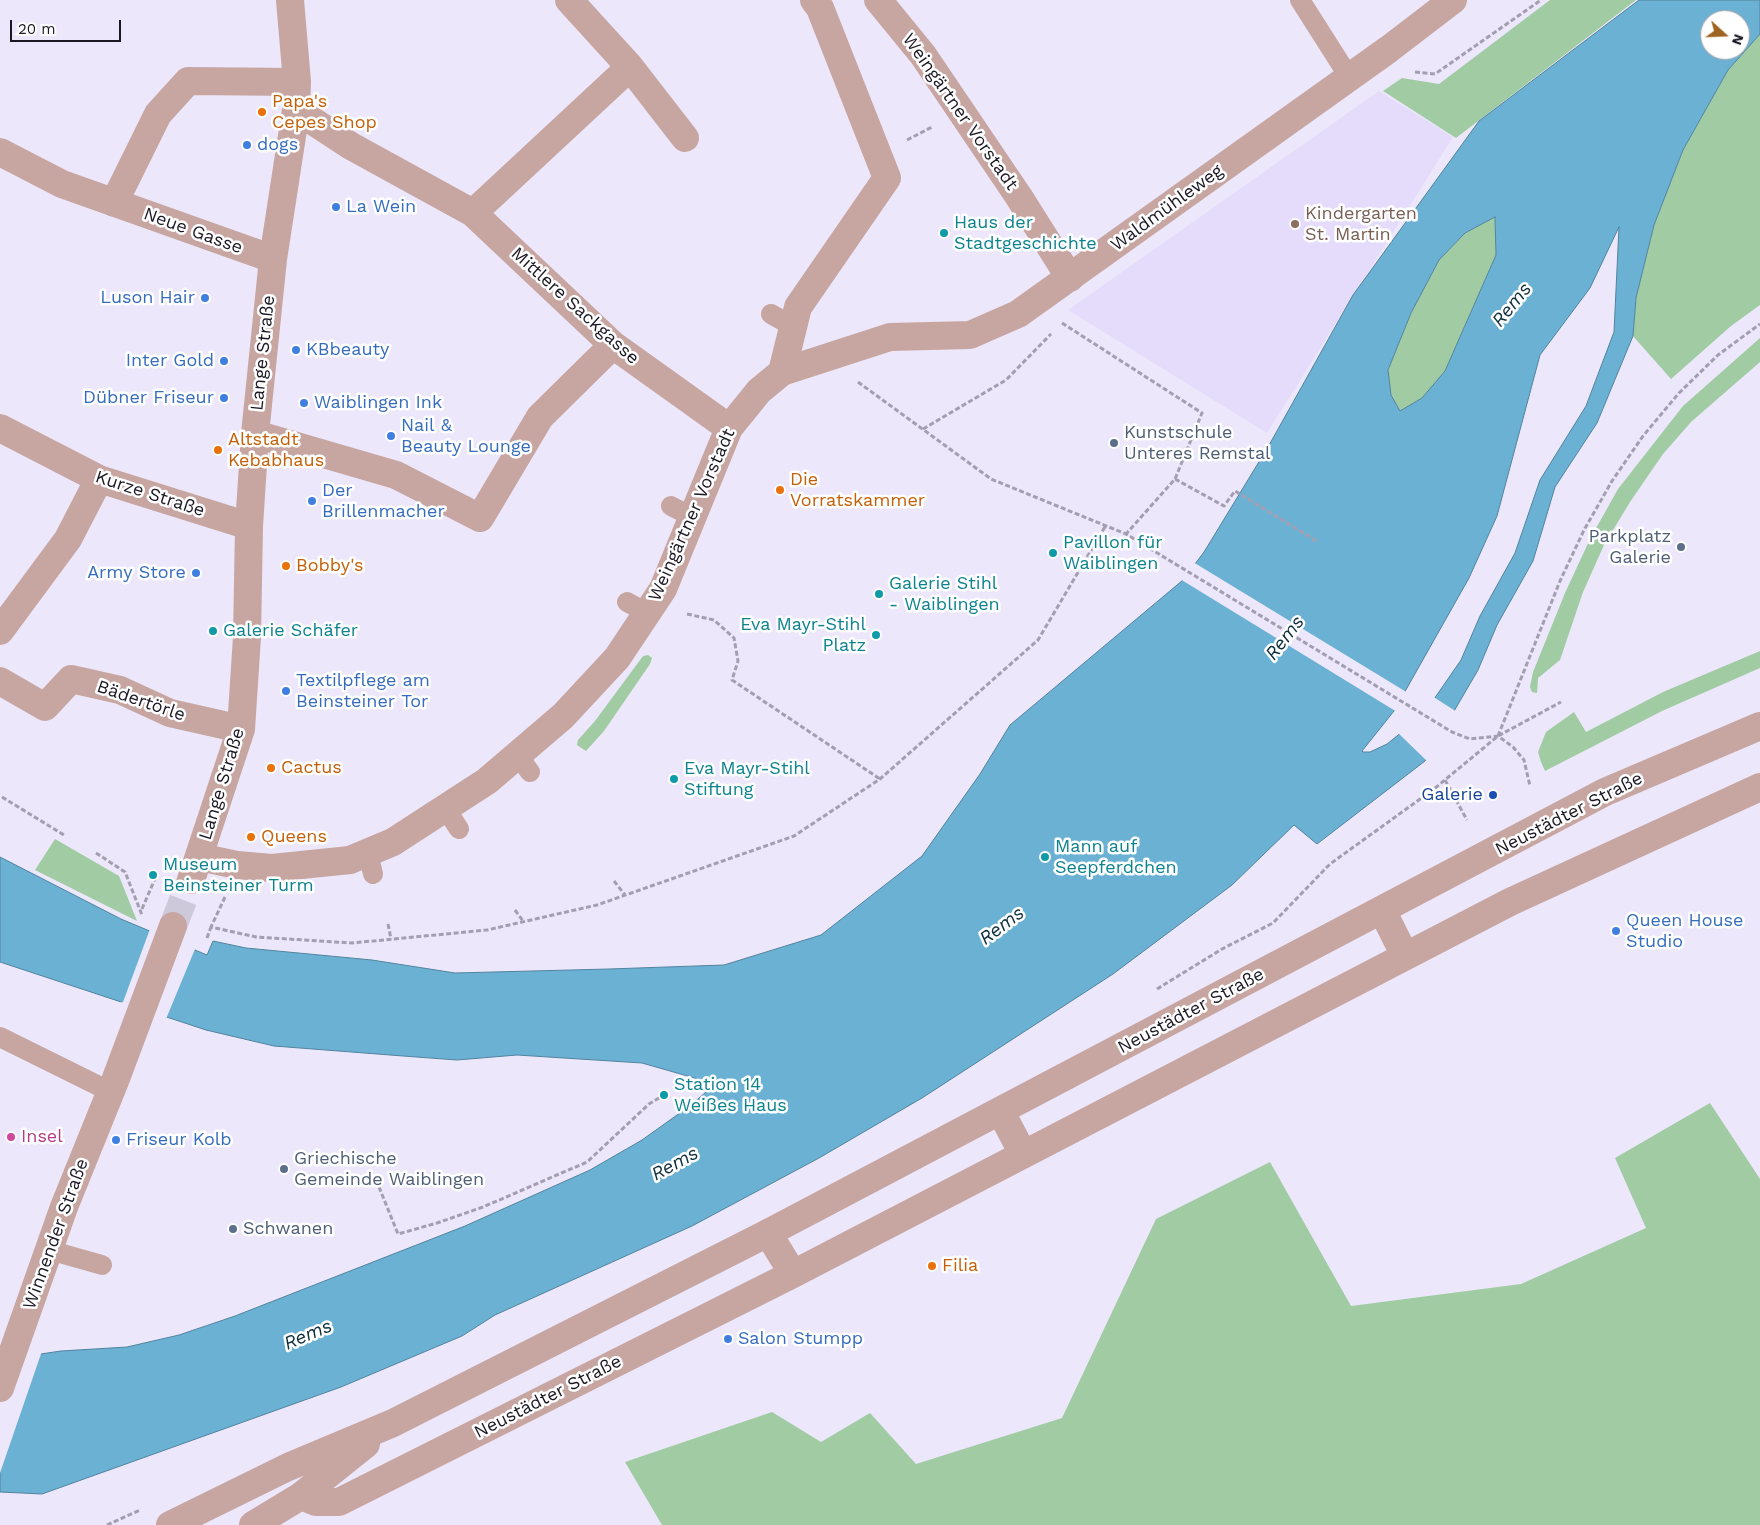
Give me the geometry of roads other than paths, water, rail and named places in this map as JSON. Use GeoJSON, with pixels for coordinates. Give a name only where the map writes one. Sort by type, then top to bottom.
{"type":"FeatureCollection","features":[{"type":"Feature","properties":{"kind":"street","name":"Lange Straße"},"geometry":{"type":"LineString","coordinates":[[210,866],[241,729],[248,637],[249,526],[255,434],[273,259],[296,110],[297,82],[290,0]]}},
{"type":"Feature","properties":{"kind":"street"},"geometry":{"type":"LineString","coordinates":[[569,0],[630,67],[685,138]]}},
{"type":"Feature","properties":{"kind":"street","name":"Weingärtner Vorstadt"},"geometry":{"type":"LineString","coordinates":[[878,0],[923,55],[1070,278]]}},
{"type":"Feature","properties":{"kind":"street","name":"Waldmühleweg"},"geometry":{"type":"LineString","coordinates":[[825,358],[890,337],[970,334],[1018,314],[1389,49],[1453,0]]}},
{"type":"Feature","properties":{"kind":"street"},"geometry":{"type":"LineString","coordinates":[[782,372],[782,320],[798,307],[886,178],[823,3]]}},
{"type":"Feature","properties":{"kind":"street"},"geometry":{"type":"LineString","coordinates":[[473,213],[630,67]]}},
{"type":"Feature","properties":{"kind":"street"},"geometry":{"type":"LineString","coordinates":[[114,203],[158,114],[188,81],[297,82]]}},
{"type":"Feature","properties":{"kind":"street","name":"Mittlere Sackgasse"},"geometry":{"type":"LineString","coordinates":[[296,110],[351,146],[473,213],[613,345],[730,428]]}},
{"type":"Feature","properties":{"kind":"street","name":"Neue Gasse"},"geometry":{"type":"LineString","coordinates":[[0,152],[62,184],[273,259]]}},
{"type":"Feature","properties":{"kind":"street"},"geometry":{"type":"LineString","coordinates":[[255,434],[396,475],[480,518],[540,416],[613,345]]}},
{"type":"Feature","properties":{"kind":"street","name":"Weingärtner Vorstadt"},"geometry":{"type":"LineString","coordinates":[[210,866],[285,874],[350,860],[370,863],[393,842],[452,819],[500,772],[524,764],[563,716],[617,658],[637,607],[663,589],[682,512],[730,428],[759,391],[782,372],[825,358]]}},
{"type":"Feature","properties":{"kind":"street","name":"Kurze Straße"},"geometry":{"type":"LineString","coordinates":[[0,428],[99,480],[249,526]]}},
{"type":"Feature","properties":{"kind":"street"},"geometry":{"type":"LineString","coordinates":[[3,619],[68,539],[99,480]]}},
{"type":"Feature","properties":{"kind":"street","name":"Bädertörle"},"geometry":{"type":"LineString","coordinates":[[0,681],[46,707],[71,678],[120,690],[170,713],[241,729]]}},
{"type":"Feature","properties":{"kind":"street","name":"Neustädter Straße"},"geometry":{"type":"LineString","coordinates":[[170,1525],[288,1467],[393,1423],[768,1233],[1001,1112],[1605,792],[1760,726]]}},
{"type":"Feature","properties":{"kind":"street","name":"Neustädter Straße"},"geometry":{"type":"LineString","coordinates":[[300,1496],[316,1502],[340,1502],[793,1274],[1510,902],[1760,787]]}},
{"type":"Feature","properties":{"kind":"street"},"geometry":{"type":"LineString","coordinates":[[1382,910],[1404,956]]}},
{"type":"Feature","properties":{"kind":"street"},"geometry":{"type":"LineString","coordinates":[[113,1087],[170,932]]}},
{"type":"Feature","properties":{"kind":"street","name":"Winnender Straße"},"geometry":{"type":"LineString","coordinates":[[0,1388],[49,1250],[113,1087]]}},
{"type":"Feature","properties":{"kind":"street"},"geometry":{"type":"LineString","coordinates":[[1001,1112],[1023,1154]]}},
{"type":"Feature","properties":{"kind":"street"},"geometry":{"type":"LineString","coordinates":[[768,1233],[793,1274]]}},
{"type":"Feature","properties":{"kind":"street","name":"Neustädter Straße"},"geometry":{"type":"LineString","coordinates":[[253,1525],[300,1496],[393,1423]]}},
{"type":"Feature","properties":{"kind":"lane"},"geometry":{"type":"LineString","coordinates":[[1300,0],[1349,77]]}},
{"type":"Feature","properties":{"kind":"lane"},"geometry":{"type":"LineString","coordinates":[[0,1037],[113,1087]]}},
{"type":"Feature","properties":{"kind":"lane"},"geometry":{"type":"LineString","coordinates":[[49,1250],[102,1264]]}},
{"type":"Feature","properties":{"kind":"water","name":"Rems"},"geometry":{"type":"Polygon","coordinates":[[[1639,0],[1760,0],[1760,34],[1750,45],[1750,10],[1700,10],[1700,60],[1737,60],[1728,70],[1683,150],[1654,225],[1636,298],[1633,336],[1597,423],[1555,487],[1533,561],[1497,625],[1478,670],[1425,761],[1317,844],[1294,825],[1232,885],[1113,974],[922,1098],[819,1158],[692,1226],[495,1315],[462,1336],[341,1387],[42,1494],[0,1492],[0,1360],[61,1351],[127,1347],[179,1335],[235,1316],[465,1226],[590,1170],[642,1140],[691,1105],[713,1086],[712,1083],[642,1063],[517,1055],[457,1060],[403,1056],[274,1046],[206,1030],[0,962],[0,857],[121,919],[207,955],[213,941],[246,948],[372,960],[455,973],[609,969],[724,965],[821,935],[922,856],[980,774],[1010,725],[1183,580],[1204,552],[1268,447],[1353,295],[1479,121],[1639,0]],[[1495,217],[1465,233],[1439,260],[1411,313],[1388,370],[1391,395],[1400,411],[1422,398],[1445,371],[1496,255],[1495,217]],[[1619,227],[1590,288],[1540,355],[1497,516],[1469,578],[1394,711],[1363,752],[1370,752],[1387,744],[1423,715],[1461,660],[1480,616],[1515,553],[1540,480],[1586,406],[1614,332],[1619,227]]]}},
{"type":"Feature","properties":{"kind":"tunnel"},"geometry":{"type":"LineString","coordinates":[[173,926],[191,880]]}},
{"type":"Feature","properties":{"kind":"place","name":"Papa's Cepes Shop"},"geometry":{"type":"Point","coordinates":[262,112]}},
{"type":"Feature","properties":{"kind":"place","name":"dogs"},"geometry":{"type":"Point","coordinates":[247,145]}},
{"type":"Feature","properties":{"kind":"place","name":"La Wein"},"geometry":{"type":"Point","coordinates":[336,207]}},
{"type":"Feature","properties":{"kind":"place","name":"Kindergarten St. Martin"},"geometry":{"type":"Point","coordinates":[1295,224]}},
{"type":"Feature","properties":{"kind":"place","name":"Haus der Stadtgeschichte"},"geometry":{"type":"Point","coordinates":[944,233]}},
{"type":"Feature","properties":{"kind":"place","name":"Luson Hair"},"geometry":{"type":"Point","coordinates":[205,298]}},
{"type":"Feature","properties":{"kind":"place","name":"KBbeauty"},"geometry":{"type":"Point","coordinates":[296,350]}},
{"type":"Feature","properties":{"kind":"place","name":"Inter Gold"},"geometry":{"type":"Point","coordinates":[224,361]}},
{"type":"Feature","properties":{"kind":"place","name":"Dübner Friseur"},"geometry":{"type":"Point","coordinates":[224,398]}},
{"type":"Feature","properties":{"kind":"place","name":"Waiblingen Ink"},"geometry":{"type":"Point","coordinates":[304,403]}},
{"type":"Feature","properties":{"kind":"place","name":"Nail & Beauty Lounge"},"geometry":{"type":"Point","coordinates":[391,436]}},
{"type":"Feature","properties":{"kind":"place","name":"Kunstschule Unteres Remstal"},"geometry":{"type":"Point","coordinates":[1114,443]}},
{"type":"Feature","properties":{"kind":"place","name":"Altstadt Kebabhaus"},"geometry":{"type":"Point","coordinates":[218,450]}},
{"type":"Feature","properties":{"kind":"place","name":"Die Vorratskammer"},"geometry":{"type":"Point","coordinates":[780,490]}},
{"type":"Feature","properties":{"kind":"place","name":"Der Brillenmacher"},"geometry":{"type":"Point","coordinates":[312,501]}},
{"type":"Feature","properties":{"kind":"place","name":"Parkplatz Galerie"},"geometry":{"type":"Point","coordinates":[1681,547]}},
{"type":"Feature","properties":{"kind":"place","name":"Pavillon für Waiblingen"},"geometry":{"type":"Point","coordinates":[1053,553]}},
{"type":"Feature","properties":{"kind":"place","name":"Bobby's"},"geometry":{"type":"Point","coordinates":[286,566]}},
{"type":"Feature","properties":{"kind":"place","name":"Army Store"},"geometry":{"type":"Point","coordinates":[196,573]}},
{"type":"Feature","properties":{"kind":"place","name":"Galerie Stihl - Waiblingen"},"geometry":{"type":"Point","coordinates":[879,594]}},
{"type":"Feature","properties":{"kind":"place","name":"Galerie Schäfer"},"geometry":{"type":"Point","coordinates":[213,631]}},
{"type":"Feature","properties":{"kind":"place","name":"Eva Mayr-Stihl Platz"},"geometry":{"type":"Point","coordinates":[876,635]}},
{"type":"Feature","properties":{"kind":"place","name":"Textilpflege am Beinsteiner Tor"},"geometry":{"type":"Point","coordinates":[286,691]}},
{"type":"Feature","properties":{"kind":"place","name":"Cactus"},"geometry":{"type":"Point","coordinates":[271,768]}},
{"type":"Feature","properties":{"kind":"place","name":"Eva Mayr-Stihl Stiftung"},"geometry":{"type":"Point","coordinates":[674,779]}},
{"type":"Feature","properties":{"kind":"place","name":"Galerie"},"geometry":{"type":"Point","coordinates":[1493,795]}},
{"type":"Feature","properties":{"kind":"place","name":"Queens"},"geometry":{"type":"Point","coordinates":[251,837]}},
{"type":"Feature","properties":{"kind":"place","name":"Mann auf Seepferdchen"},"geometry":{"type":"Point","coordinates":[1045,857]}},
{"type":"Feature","properties":{"kind":"place","name":"Museum Beinsteiner Turm"},"geometry":{"type":"Point","coordinates":[153,875]}},
{"type":"Feature","properties":{"kind":"place","name":"Queen House Studio"},"geometry":{"type":"Point","coordinates":[1616,931]}},
{"type":"Feature","properties":{"kind":"place","name":"Station 14 Weißes Haus"},"geometry":{"type":"Point","coordinates":[664,1095]}},
{"type":"Feature","properties":{"kind":"place","name":"Insel"},"geometry":{"type":"Point","coordinates":[11,1137]}},
{"type":"Feature","properties":{"kind":"place","name":"Friseur Kolb"},"geometry":{"type":"Point","coordinates":[116,1140]}},
{"type":"Feature","properties":{"kind":"place","name":"Griechische Gemeinde Waiblingen"},"geometry":{"type":"Point","coordinates":[284,1169]}},
{"type":"Feature","properties":{"kind":"place","name":"Schwanen"},"geometry":{"type":"Point","coordinates":[233,1229]}},
{"type":"Feature","properties":{"kind":"place","name":"Filia"},"geometry":{"type":"Point","coordinates":[932,1266]}},
{"type":"Feature","properties":{"kind":"place","name":"Salon Stumpp"},"geometry":{"type":"Point","coordinates":[728,1339]}}]}
